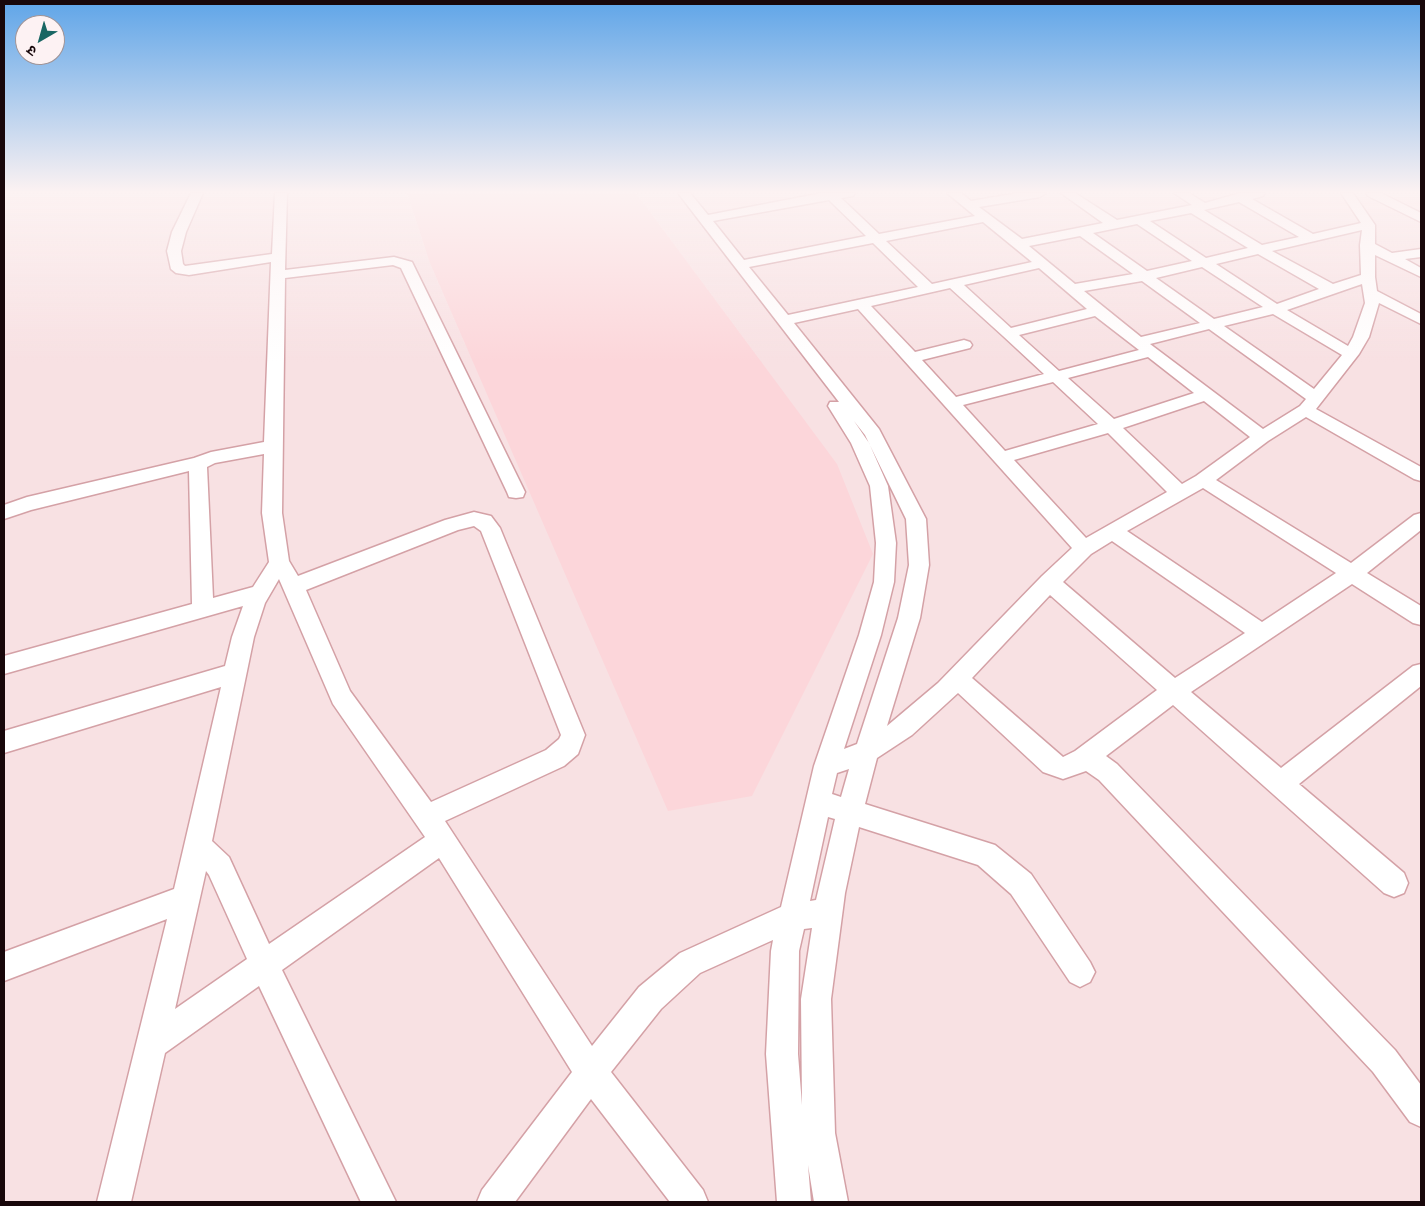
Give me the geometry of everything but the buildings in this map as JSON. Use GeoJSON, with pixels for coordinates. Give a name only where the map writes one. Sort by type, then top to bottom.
{"type":"FeatureCollection","features":[{"type":"Feature","properties":{"kind":"street"},"geometry":{"type":"LineString","coordinates":[[174,249],[176,266],[181,270],[189,271],[394,261],[407,265],[516,492]]}},
{"type":"Feature","properties":{"kind":"street"},"geometry":{"type":"LineString","coordinates":[[279,249],[272,513],[279,562],[294,586],[341,696],[428,817],[592,1074],[690,1202]]}},
{"type":"Feature","properties":{"kind":"street"},"geometry":{"type":"LineString","coordinates":[[716,249],[836,405],[860,443],[879,486],[886,543],[884,582],[870,635],[826,766],[785,951],[782,1054],[794,1202]]}},
{"type":"Feature","properties":{"kind":"street"},"geometry":{"type":"LineString","coordinates":[[730,249],[872,432],[916,519],[919,565],[909,618],[866,752],[850,812],[828,913],[816,999],[819,1133],[831,1202]]}},
{"type":"Feature","properties":{"kind":"street"},"geometry":{"type":"LineString","coordinates":[[742,264],[818,249]]}},
{"type":"Feature","properties":{"kind":"street"},"geometry":{"type":"LineString","coordinates":[[888,249],[928,288]]}},
{"type":"Feature","properties":{"kind":"street"},"geometry":{"type":"LineString","coordinates":[[1025,249],[1098,311],[1262,437]]}},
{"type":"Feature","properties":{"kind":"street"},"geometry":{"type":"LineString","coordinates":[[1108,249],[1213,324],[1311,405],[1421,476]]}},
{"type":"Feature","properties":{"kind":"street"},"geometry":{"type":"LineString","coordinates":[[1184,249],[1275,309],[1351,354]]}},
{"type":"Feature","properties":{"kind":"street"},"geometry":{"type":"LineString","coordinates":[[1073,289],[1145,276],[1263,249]]}},
{"type":"Feature","properties":{"kind":"street"},"geometry":{"type":"LineString","coordinates":[[826,766],[866,752],[904,728],[957,678],[1049,582],[1084,549],[1179,492],[1203,480],[1262,437],[1311,405],[1351,354],[1361,337],[1372,303],[1367,249]]}},
{"type":"Feature","properties":{"kind":"street"},"geometry":{"type":"LineString","coordinates":[[1375,249],[1421,273]]}},
{"type":"Feature","properties":{"kind":"street"},"geometry":{"type":"LineString","coordinates":[[1260,250],[1332,290]]}},
{"type":"Feature","properties":{"kind":"street"},"geometry":{"type":"LineString","coordinates":[[1390,257],[1421,253]]}},
{"type":"Feature","properties":{"kind":"street"},"geometry":{"type":"LineString","coordinates":[[786,320],[1041,264]]}},
{"type":"Feature","properties":{"kind":"street"},"geometry":{"type":"LineString","coordinates":[[954,283],[1111,426],[1179,492]]}},
{"type":"Feature","properties":{"kind":"street"},"geometry":{"type":"LineString","coordinates":[[952,403],[1056,376],[1213,324],[1275,309],[1332,290],[1370,285],[1421,320]]}},
{"type":"Feature","properties":{"kind":"street"},"geometry":{"type":"LineString","coordinates":[[861,303],[1084,549]]}},
{"type":"Feature","properties":{"kind":"street"},"geometry":{"type":"LineString","coordinates":[[1008,333],[1098,311]]}},
{"type":"Feature","properties":{"kind":"street"},"geometry":{"type":"LineString","coordinates":[[911,358],[964,345]]}},
{"type":"Feature","properties":{"kind":"street"},"geometry":{"type":"LineString","coordinates":[[1002,458],[1111,426],[1205,395]]}},
{"type":"Feature","properties":{"kind":"street"},"geometry":{"type":"LineString","coordinates":[[4,512],[27,504],[199,464],[211,458],[273,446]]}},
{"type":"Feature","properties":{"kind":"street"},"geometry":{"type":"LineString","coordinates":[[199,464],[197,470],[203,609]]}},
{"type":"Feature","properties":{"kind":"street"},"geometry":{"type":"LineString","coordinates":[[1203,480],[1421,617]]}},
{"type":"Feature","properties":{"kind":"street"},"geometry":{"type":"LineString","coordinates":[[294,586],[452,525],[474,519],[484,521],[490,528],[573,735],[569,746],[554,758],[428,817]]}},
{"type":"Feature","properties":{"kind":"street"},"geometry":{"type":"LineString","coordinates":[[957,678],[1052,764],[1063,768],[1069,767],[1084,759],[1174,691],[1352,572],[1421,520]]}},
{"type":"Feature","properties":{"kind":"street"},"geometry":{"type":"LineString","coordinates":[[1112,531],[1262,633]]}},
{"type":"Feature","properties":{"kind":"street"},"geometry":{"type":"LineString","coordinates":[[114,1202],[186,898],[243,637],[255,602],[279,562]]}},
{"type":"Feature","properties":{"kind":"street"},"geometry":{"type":"LineString","coordinates":[[1049,582],[1394,884]]}},
{"type":"Feature","properties":{"kind":"street"},"geometry":{"type":"LineString","coordinates":[[4,665],[260,593]]}},
{"type":"Feature","properties":{"kind":"street"},"geometry":{"type":"LineString","coordinates":[[4,742],[235,673]]}},
{"type":"Feature","properties":{"kind":"street"},"geometry":{"type":"LineString","coordinates":[[1280,784],[1421,673]]}},
{"type":"Feature","properties":{"kind":"street"},"geometry":{"type":"LineString","coordinates":[[1084,759],[1093,761],[1108,772],[1384,1061],[1421,1110]]}},
{"type":"Feature","properties":{"kind":"street"},"geometry":{"type":"LineString","coordinates":[[818,802],[986,854],[1021,884],[1080,972]]}},
{"type":"Feature","properties":{"kind":"street"},"geometry":{"type":"LineString","coordinates":[[152,1043],[443,840]]}},
{"type":"Feature","properties":{"kind":"street"},"geometry":{"type":"LineString","coordinates":[[198,845],[219,866],[264,965],[379,1202]]}},
{"type":"Feature","properties":{"kind":"street"},"geometry":{"type":"LineString","coordinates":[[4,966],[186,898]]}},
{"type":"Feature","properties":{"kind":"street"},"geometry":{"type":"LineString","coordinates":[[494,1202],[592,1074],[620,1033],[650,998],[690,963],[793,916],[828,913]]}},
{"type":"Feature","properties":{"kind":"shaded area"},"geometry":{"type":"Polygon","coordinates":[[[425,249],[678,249],[837,464],[873,554],[752,796],[668,811],[425,249]]]}}]}
